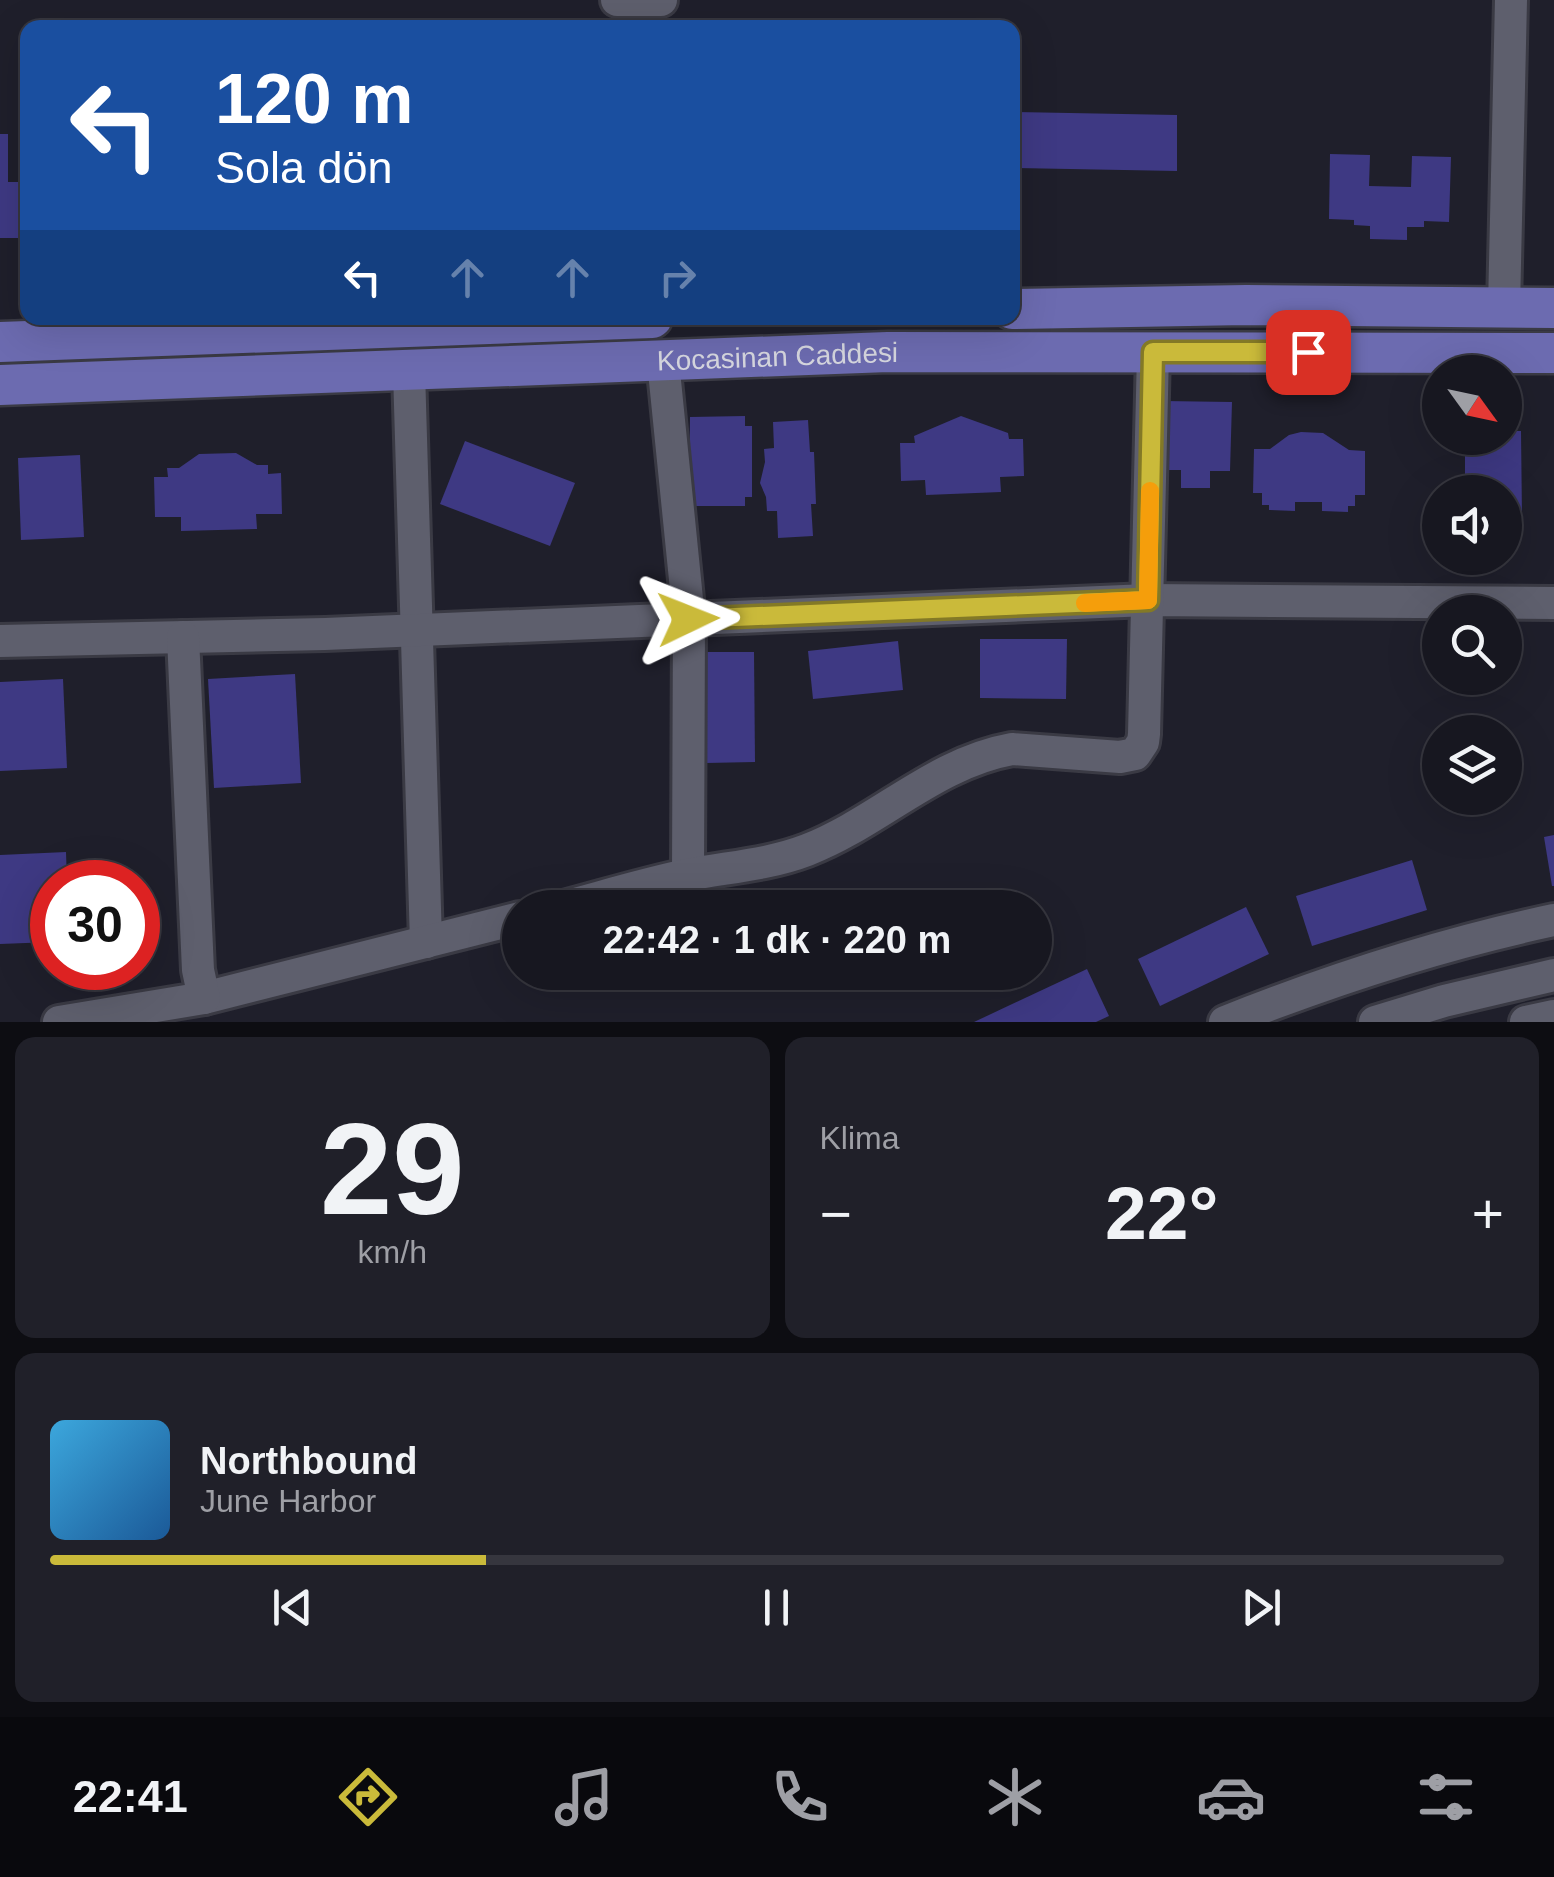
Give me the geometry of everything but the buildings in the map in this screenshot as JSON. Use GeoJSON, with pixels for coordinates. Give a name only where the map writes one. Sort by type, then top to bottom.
{"type":"FeatureCollection","features":[{"type":"Feature","properties":{"kind":"main road"},"geometry":{"type":"LineString","coordinates":[[1020,310],[1246,305],[1554,308]]}},
{"type":"Feature","properties":{"kind":"main road","name":"Kocasinan Caddesi"},"geometry":{"type":"LineString","coordinates":[[0,342],[462,325]]}},
{"type":"Feature","properties":{"kind":"main road","name":"Kocasinan Caddesi"},"geometry":{"type":"LineString","coordinates":[[0,385],[888,352],[1554,353]]}},
{"type":"Feature","properties":{"kind":"street"},"geometry":{"type":"LineString","coordinates":[[617,0],[661,0]]}},
{"type":"Feature","properties":{"kind":"street"},"geometry":{"type":"LineString","coordinates":[[1504,307],[1511,0]]}},
{"type":"Feature","properties":{"kind":"street"},"geometry":{"type":"LineString","coordinates":[[630,890],[688,875],[765,863],[807,850],[860,824],[956,765],[994,752],[1012,749],[1120,757],[1134,754],[1143,742],[1153,352]]}},
{"type":"Feature","properties":{"kind":"street"},"geometry":{"type":"LineString","coordinates":[[662,361],[688,619],[688,875]]}},
{"type":"Feature","properties":{"kind":"street"},"geometry":{"type":"LineString","coordinates":[[410,370],[426,942]]}},
{"type":"Feature","properties":{"kind":"street"},"geometry":{"type":"LineString","coordinates":[[0,642],[415,631],[1148,600],[1554,603]]}},
{"type":"Feature","properties":{"kind":"street"},"geometry":{"type":"LineString","coordinates":[[182,637],[198,970],[204,998]]}},
{"type":"Feature","properties":{"kind":"street"},"geometry":{"type":"LineString","coordinates":[[1226,1022],[1422,952],[1554,920]]}},
{"type":"Feature","properties":{"kind":"street"},"geometry":{"type":"LineString","coordinates":[[59,1022],[204,998],[502,923]]}},
{"type":"Feature","properties":{"kind":"street"},"geometry":{"type":"LineString","coordinates":[[1375,1022],[1444,1000],[1554,975]]}},
{"type":"Feature","properties":{"kind":"slow traffic"},"geometry":{"type":"LineString","coordinates":[[1085,603],[1148,600],[1150,491]]}},
{"type":"Feature","properties":{"kind":"route"},"geometry":{"type":"LineString","coordinates":[[688,619],[1148,600],[1153,352],[1308,352]]}}]}
